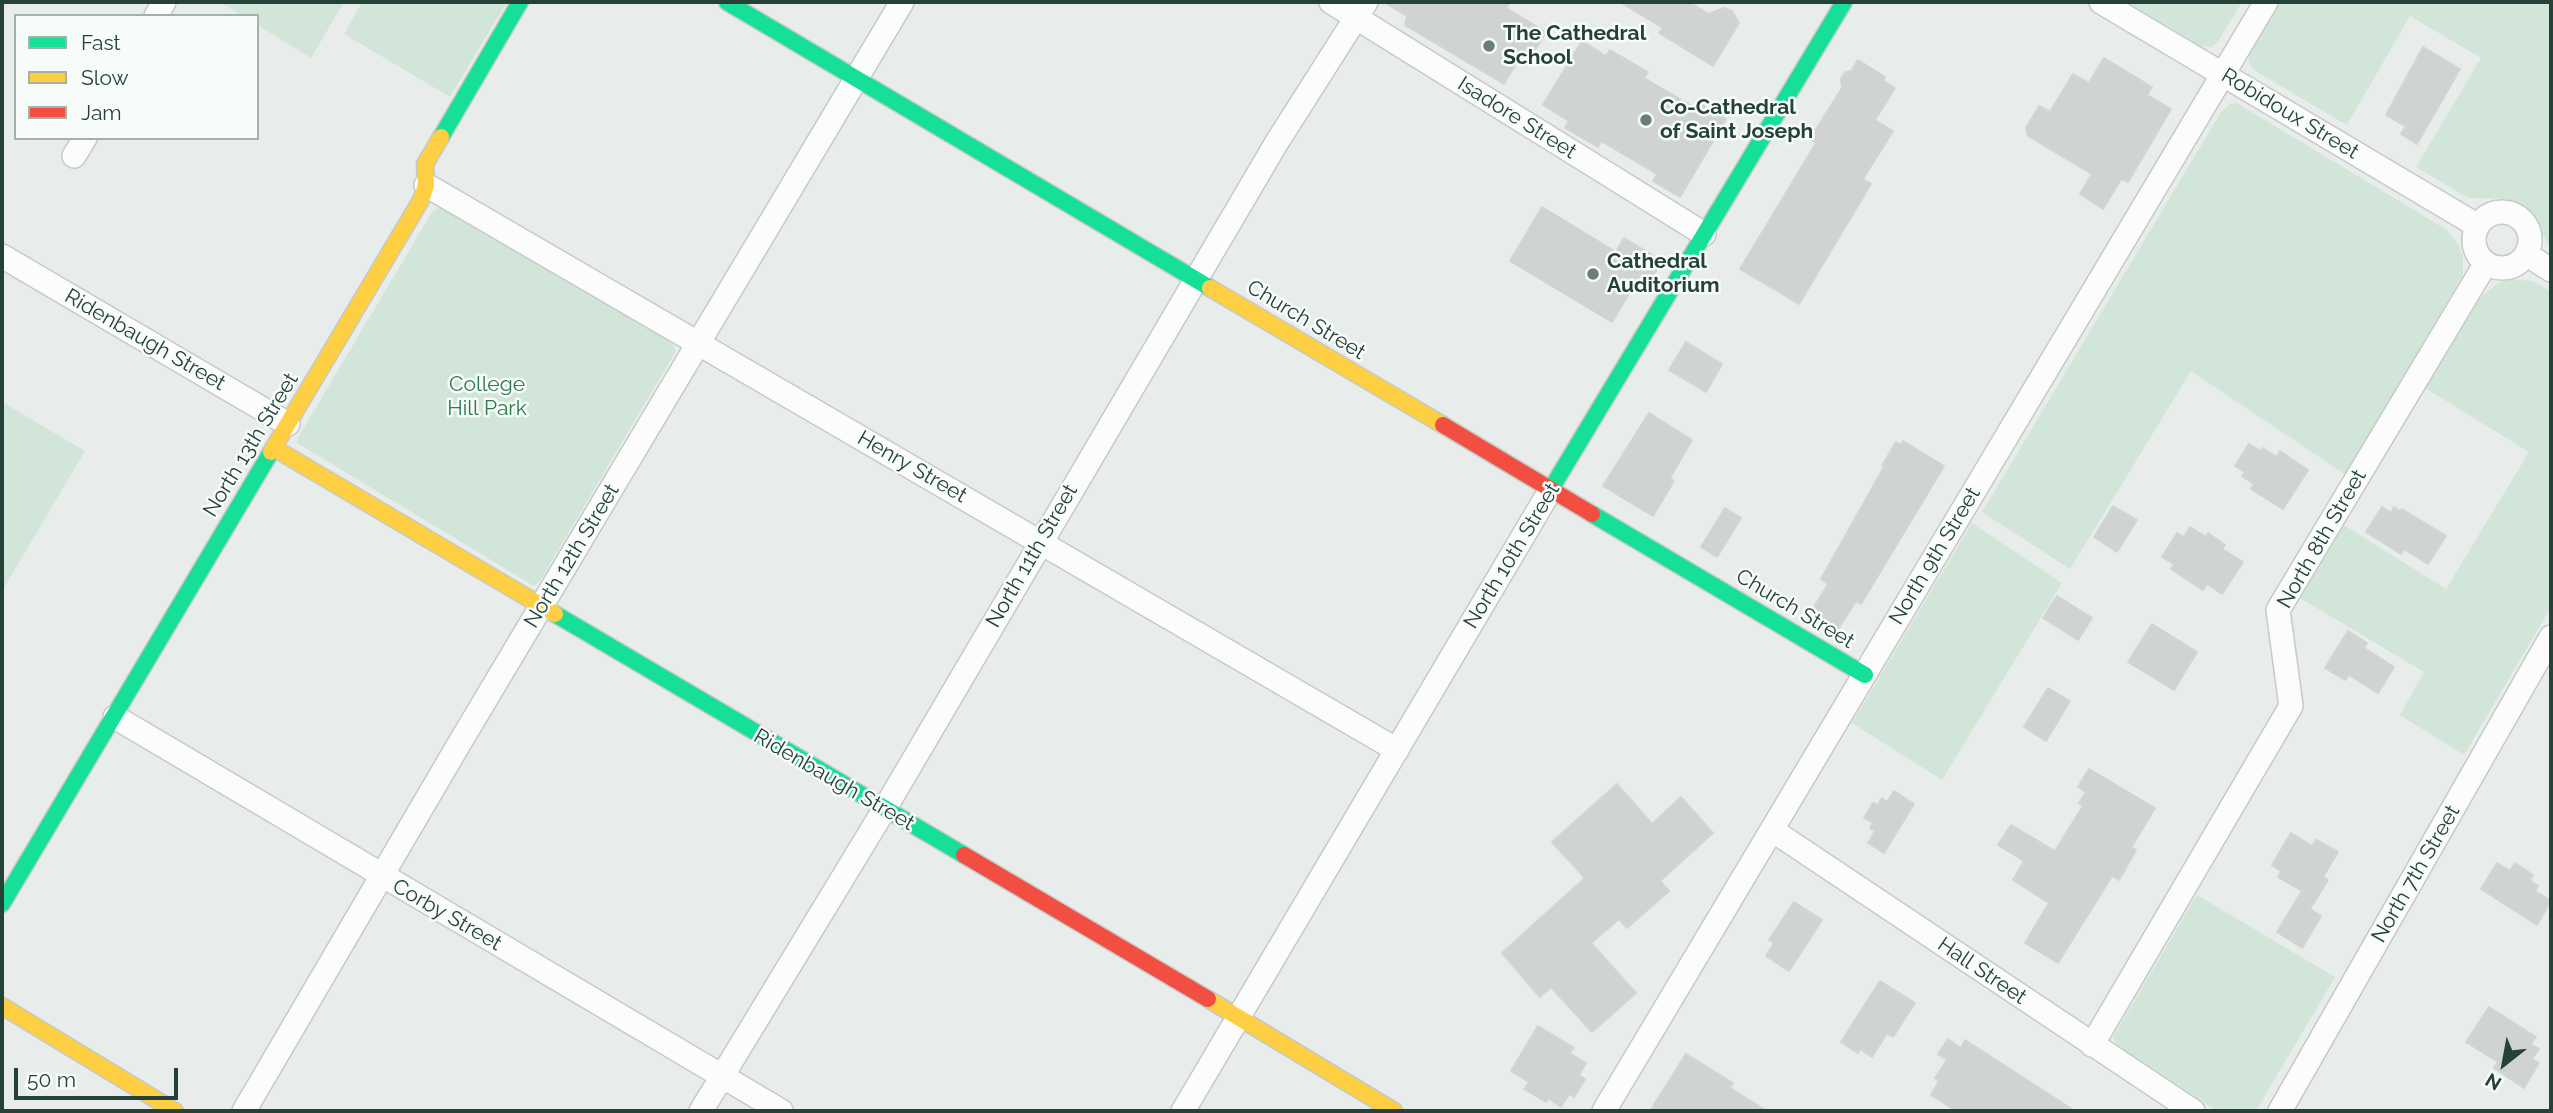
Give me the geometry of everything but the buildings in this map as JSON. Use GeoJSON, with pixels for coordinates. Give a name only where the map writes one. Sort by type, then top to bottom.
{"type":"FeatureCollection","features":[{"type":"Feature","properties":{"kind":"street","name":"North 13th Street"},"geometry":{"type":"LineString","coordinates":[[2,904],[421,200],[426,185],[425,164],[520,2]]}},
{"type":"Feature","properties":{"kind":"street","name":"Church Street"},"geometry":{"type":"LineString","coordinates":[[727,2],[1865,675]]}},
{"type":"Feature","properties":{"kind":"street","name":"North 12th Street"},"geometry":{"type":"LineString","coordinates":[[244,1111],[383,877],[458,744],[542,608],[902,2]]}},
{"type":"Feature","properties":{"kind":"street","name":"Isadore Street"},"geometry":{"type":"LineString","coordinates":[[1331,2],[1361,10],[1704,234]]}},
{"type":"Feature","properties":{"kind":"street","name":"North 10th Street"},"geometry":{"type":"LineString","coordinates":[[1183,1111],[1551,489],[1844,2]]}},
{"type":"Feature","properties":{"kind":"street","name":"Robidoux Street"},"geometry":{"type":"LineString","coordinates":[[2101,2],[2478,226]]}},
{"type":"Feature","properties":{"kind":"street","name":"North 9th Street"},"geometry":{"type":"LineString","coordinates":[[1604,1111],[2266,2]]}},
{"type":"Feature","properties":{"kind":"street","name":"North 11th Street"},"geometry":{"type":"LineString","coordinates":[[701,1111],[884,810],[1277,142],[1361,10]]}},
{"type":"Feature","properties":{"kind":"street","name":"Henry Street"},"geometry":{"type":"LineString","coordinates":[[426,185],[1397,750]]}},
{"type":"Feature","properties":{"kind":"street"},"geometry":{"type":"LineString","coordinates":[[2491,213],[2512,214],[2526,225],[2529,232],[2526,254],[2508,268],[2486,263],[2475,251],[2474,237],[2478,226],[2491,213]]}},
{"type":"Feature","properties":{"kind":"street"},"geometry":{"type":"LineString","coordinates":[[2526,254],[2551,270]]}},
{"type":"Feature","properties":{"kind":"street","name":"Ridenbaugh Street"},"geometry":{"type":"LineString","coordinates":[[2,256],[288,424]]}},
{"type":"Feature","properties":{"kind":"street","name":"North 8th Street"},"geometry":{"type":"LineString","coordinates":[[2092,1045],[2291,706],[2278,610],[2486,263]]}},
{"type":"Feature","properties":{"kind":"street","name":"Ridenbaugh Street"},"geometry":{"type":"LineString","coordinates":[[274,448],[1394,1111]]}},
{"type":"Feature","properties":{"kind":"street","name":"North 7th Street"},"geometry":{"type":"LineString","coordinates":[[2280,1111],[2551,637]]}},
{"type":"Feature","properties":{"kind":"street","name":"Corby Street"},"geometry":{"type":"LineString","coordinates":[[115,717],[781,1111]]}},
{"type":"Feature","properties":{"kind":"street","name":"Hall Street"},"geometry":{"type":"LineString","coordinates":[[1772,830],[2193,1111]]}},
{"type":"Feature","properties":{"kind":"street"},"geometry":{"type":"LineString","coordinates":[[2,1006],[175,1111]]}},
{"type":"Feature","properties":{"kind":"green space"},"geometry":{"type":"Polygon","coordinates":[[[220,2],[344,2],[311,58],[259,26],[259,14],[240,14],[220,2]]]}},
{"type":"Feature","properties":{"kind":"green space"},"geometry":{"type":"Polygon","coordinates":[[[362,2],[507,2],[450,97],[344,34],[362,2]]]}},
{"type":"Feature","properties":{"kind":"green space"},"geometry":{"type":"Polygon","coordinates":[[[2127,2],[2242,2],[2212,47],[2201,46],[2127,2]]]}},
{"type":"Feature","properties":{"kind":"green space"},"geometry":{"type":"Polygon","coordinates":[[[2281,2],[2551,2],[2551,248],[2528,211],[2518,204],[2508,199],[2468,198],[2416,167],[2481,58],[2410,16],[2347,125],[2255,71],[2249,64],[2249,54],[2281,2]]]}},
{"type":"Feature","properties":{"kind":"green space"},"geometry":{"type":"Polygon","coordinates":[[[2237,103],[2447,230],[2459,246],[2463,257],[2463,275],[2346,475],[2191,371],[2070,569],[1982,512],[2221,112],[2230,104],[2237,103]]]}},
{"type":"Feature","properties":{"kind":"green space","name":"College Hill Park"},"geometry":{"type":"Polygon","coordinates":[[[438,208],[446,209],[672,343],[676,351],[540,581],[534,586],[297,443],[432,212],[438,208]]]}},
{"type":"Feature","properties":{"kind":"green space"},"geometry":{"type":"Polygon","coordinates":[[[2509,279],[2531,281],[2551,291],[2551,607],[2464,755],[2400,715],[2424,672],[2300,598],[2344,525],[2446,589],[2529,452],[2425,388],[2481,297],[2497,284],[2509,279]]]}},
{"type":"Feature","properties":{"kind":"green space"},"geometry":{"type":"Polygon","coordinates":[[[2,402],[85,451],[2,591],[2,402]]]}},
{"type":"Feature","properties":{"kind":"green space"},"geometry":{"type":"Polygon","coordinates":[[[1972,523],[2062,583],[1942,780],[1852,723],[1972,523]]]}},
{"type":"Feature","properties":{"kind":"green space"},"geometry":{"type":"Polygon","coordinates":[[[2197,895],[2335,977],[2256,1111],[2217,1111],[2117,1045],[2113,1037],[2197,895]]]}},
{"type":"Feature","properties":{"kind":"traffic: fast"},"geometry":{"type":"LineString","coordinates":[[441,137],[520,2]]}},
{"type":"Feature","properties":{"kind":"traffic: fast"},"geometry":{"type":"LineString","coordinates":[[727,2],[1210,288]]}},
{"type":"Feature","properties":{"kind":"traffic: fast"},"geometry":{"type":"LineString","coordinates":[[1551,489],[1844,2]]}},
{"type":"Feature","properties":{"kind":"traffic: fast"},"geometry":{"type":"LineString","coordinates":[[2,904],[271,452]]}},
{"type":"Feature","properties":{"kind":"traffic: fast"},"geometry":{"type":"LineString","coordinates":[[1592,514],[1865,675]]}},
{"type":"Feature","properties":{"kind":"traffic: fast"},"geometry":{"type":"LineString","coordinates":[[555,614],[964,855]]}},
{"type":"Feature","properties":{"kind":"traffic: slow"},"geometry":{"type":"LineString","coordinates":[[271,452],[421,200],[426,185],[425,164],[441,137]]}},
{"type":"Feature","properties":{"kind":"traffic: slow"},"geometry":{"type":"LineString","coordinates":[[1210,288],[1443,425]]}},
{"type":"Feature","properties":{"kind":"traffic: slow"},"geometry":{"type":"LineString","coordinates":[[274,448],[555,614]]}},
{"type":"Feature","properties":{"kind":"traffic: slow"},"geometry":{"type":"LineString","coordinates":[[1208,999],[1394,1111]]}},
{"type":"Feature","properties":{"kind":"traffic: slow"},"geometry":{"type":"LineString","coordinates":[[2,1006],[175,1111]]}},
{"type":"Feature","properties":{"kind":"traffic: jam"},"geometry":{"type":"LineString","coordinates":[[1443,425],[1592,514]]}},
{"type":"Feature","properties":{"kind":"traffic: jam"},"geometry":{"type":"LineString","coordinates":[[964,855],[1208,999]]}},
{"type":"Feature","properties":{"kind":"place","name":"The Cathedral School"},"geometry":{"type":"Point","coordinates":[1489,46]}},
{"type":"Feature","properties":{"kind":"place","name":"Co-Cathedral of Saint Joseph"},"geometry":{"type":"Point","coordinates":[1646,120]}},
{"type":"Feature","properties":{"kind":"place","name":"Cathedral Auditorium"},"geometry":{"type":"Point","coordinates":[1593,274]}}]}
